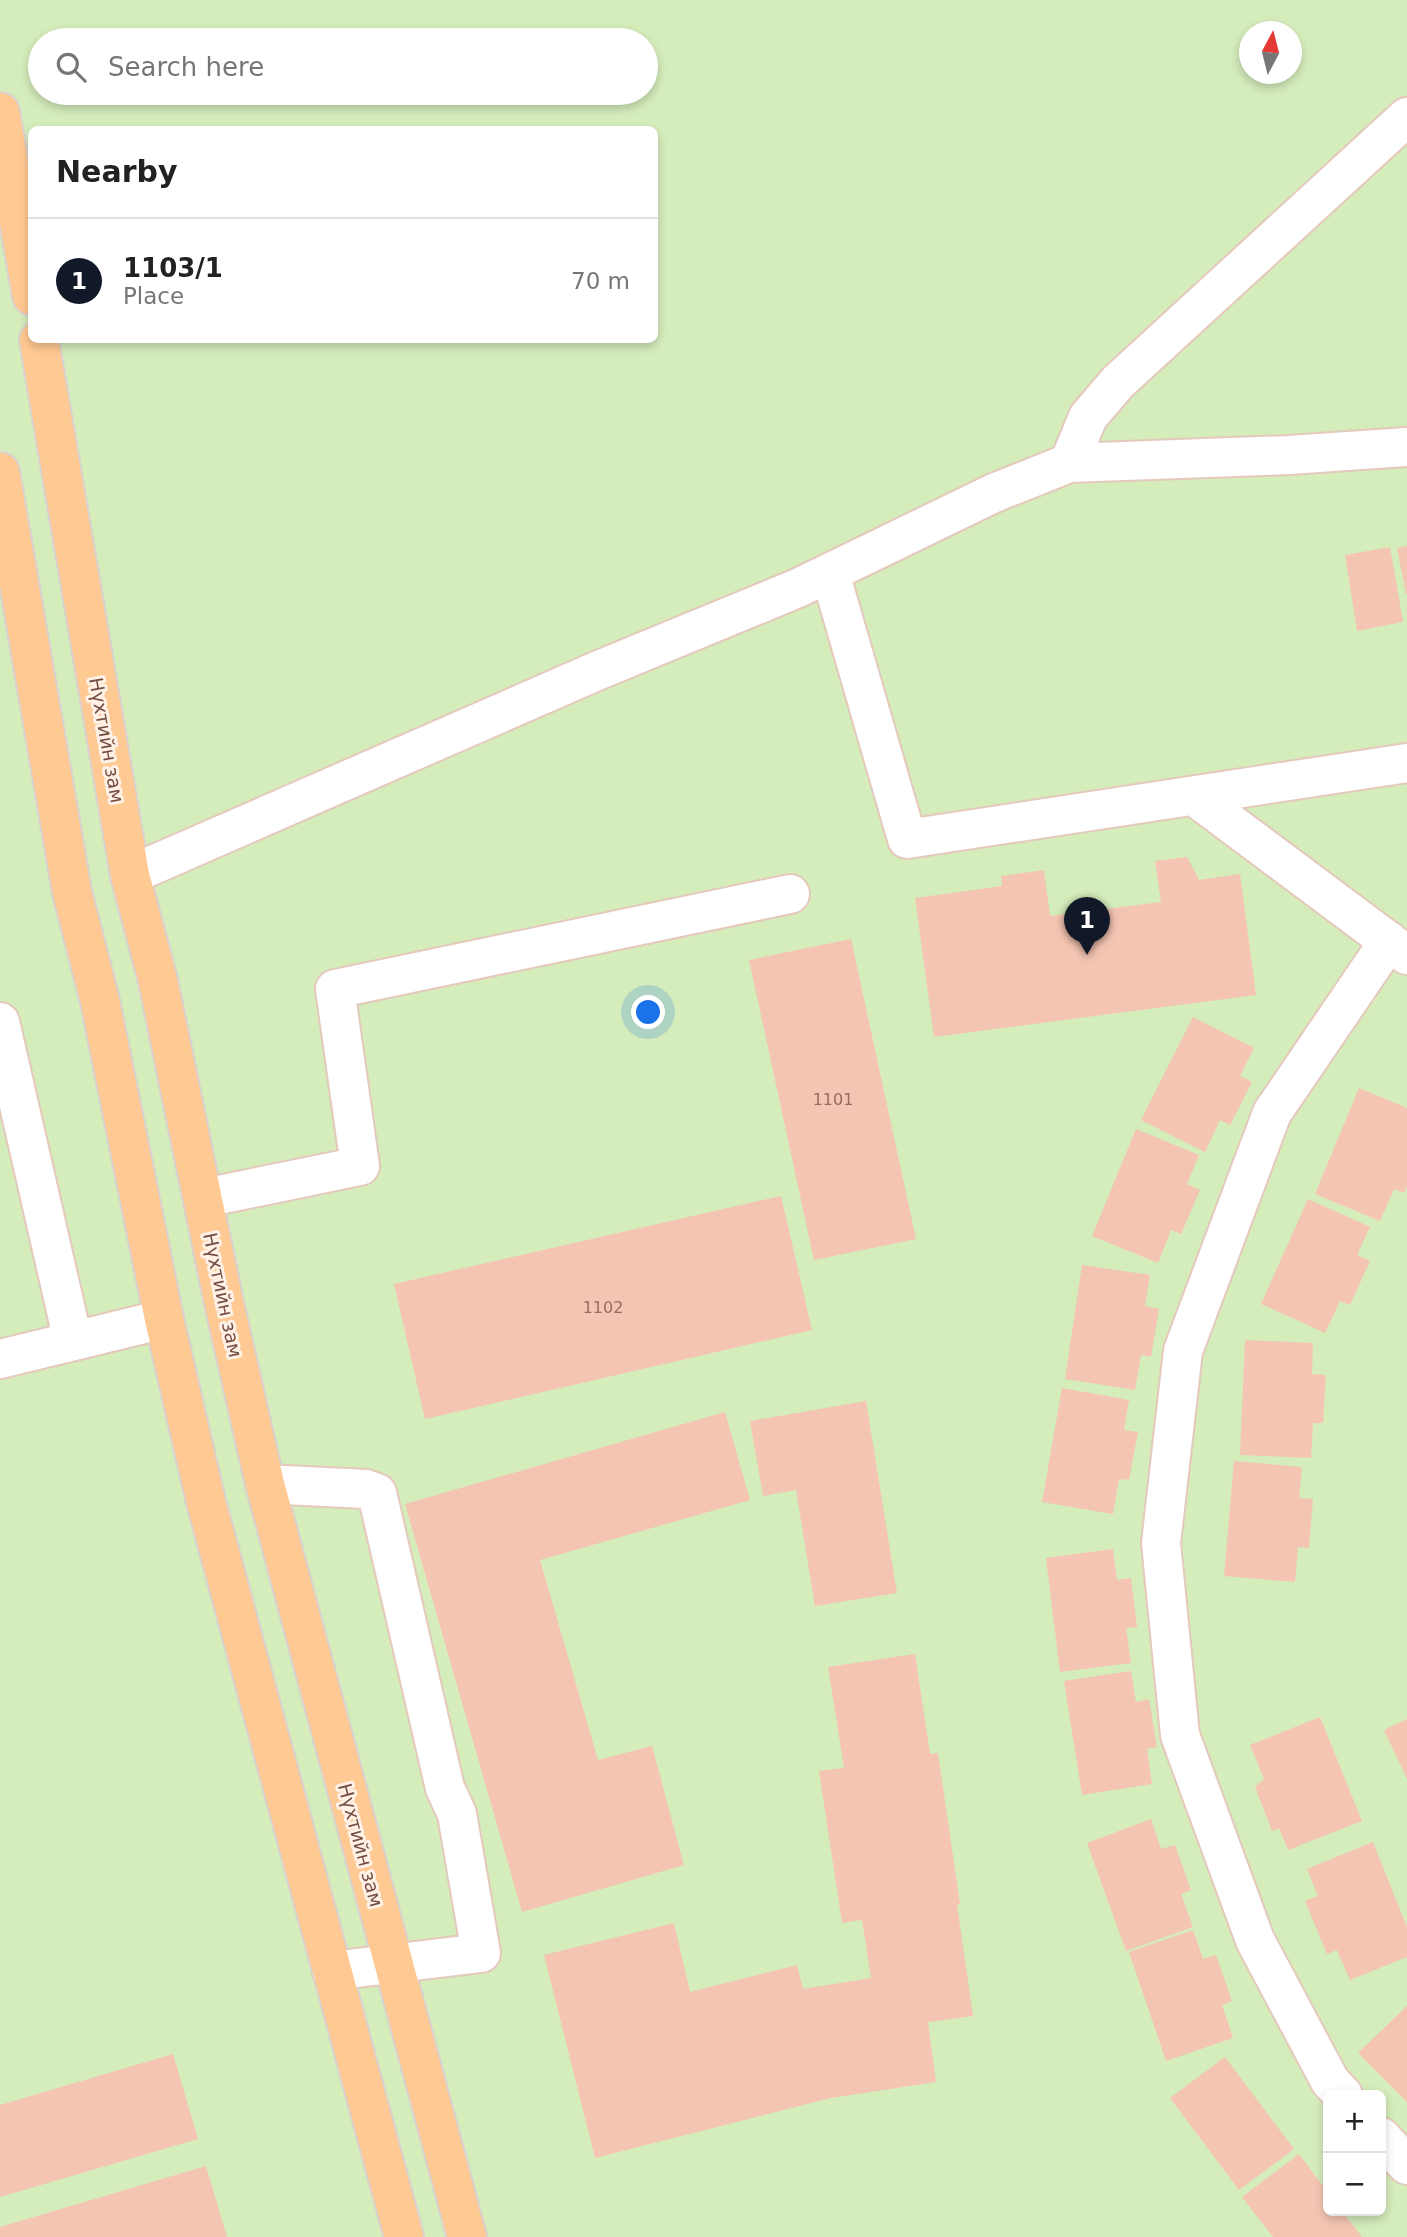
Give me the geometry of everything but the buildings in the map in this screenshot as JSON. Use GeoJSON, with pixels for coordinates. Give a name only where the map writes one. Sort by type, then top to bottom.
{"type":"FeatureCollection","features":[{"type":"Feature","properties":{"kind":"main road"},"geometry":{"type":"LineString","coordinates":[[0,111],[28,273]]}},
{"type":"Feature","properties":{"kind":"main road","name":"Нүхтийн зам"},"geometry":{"type":"LineString","coordinates":[[40,343],[130,875],[158,981],[224,1303],[265,1484],[467,2237]]}},
{"type":"Feature","properties":{"kind":"main road"},"geometry":{"type":"LineString","coordinates":[[0,471],[72,892],[100,1002],[164,1319],[206,1502],[404,2237]]}},
{"type":"Feature","properties":{"kind":"street"},"geometry":{"type":"LineString","coordinates":[[1069,463],[1088,417],[1118,382],[1407,117]]}},
{"type":"Feature","properties":{"kind":"street"},"geometry":{"type":"LineString","coordinates":[[130,875],[599,670],[830,573],[994,493],[1069,463],[1289,455],[1407,447]]}},
{"type":"Feature","properties":{"kind":"street"},"geometry":{"type":"LineString","coordinates":[[830,573],[907,839],[1407,763]]}},
{"type":"Feature","properties":{"kind":"street"},"geometry":{"type":"LineString","coordinates":[[1194,796],[1398,948],[1272,1113],[1183,1351],[1161,1543],[1180,1735],[1255,1940],[1330,2081],[1338,2090]]}},
{"type":"Feature","properties":{"kind":"street"},"geometry":{"type":"LineString","coordinates":[[204,1198],[360,1166],[335,989],[790,894]]}},
{"type":"Feature","properties":{"kind":"street"},"geometry":{"type":"LineString","coordinates":[[0,1022],[73,1341]]}},
{"type":"Feature","properties":{"kind":"street"},"geometry":{"type":"LineString","coordinates":[[0,1359],[164,1319]]}},
{"type":"Feature","properties":{"kind":"street"},"geometry":{"type":"LineString","coordinates":[[265,1484],[366,1489],[377,1493],[445,1788],[457,1814],[481,1952],[394,1965],[332,1970]]}},
{"type":"Feature","properties":{"kind":"street"},"geometry":{"type":"LineString","coordinates":[[1386,2142],[1407,2165]]}},
{"type":"Feature","properties":{"kind":"green space"},"geometry":{"type":"Polygon","coordinates":[[[0,0],[1407,0],[1407,2237],[0,2237],[0,0]]]}},
{"type":"Feature","properties":{"kind":"place","name":"1103/1"},"geometry":{"type":"Point","coordinates":[1087,955]}}]}
